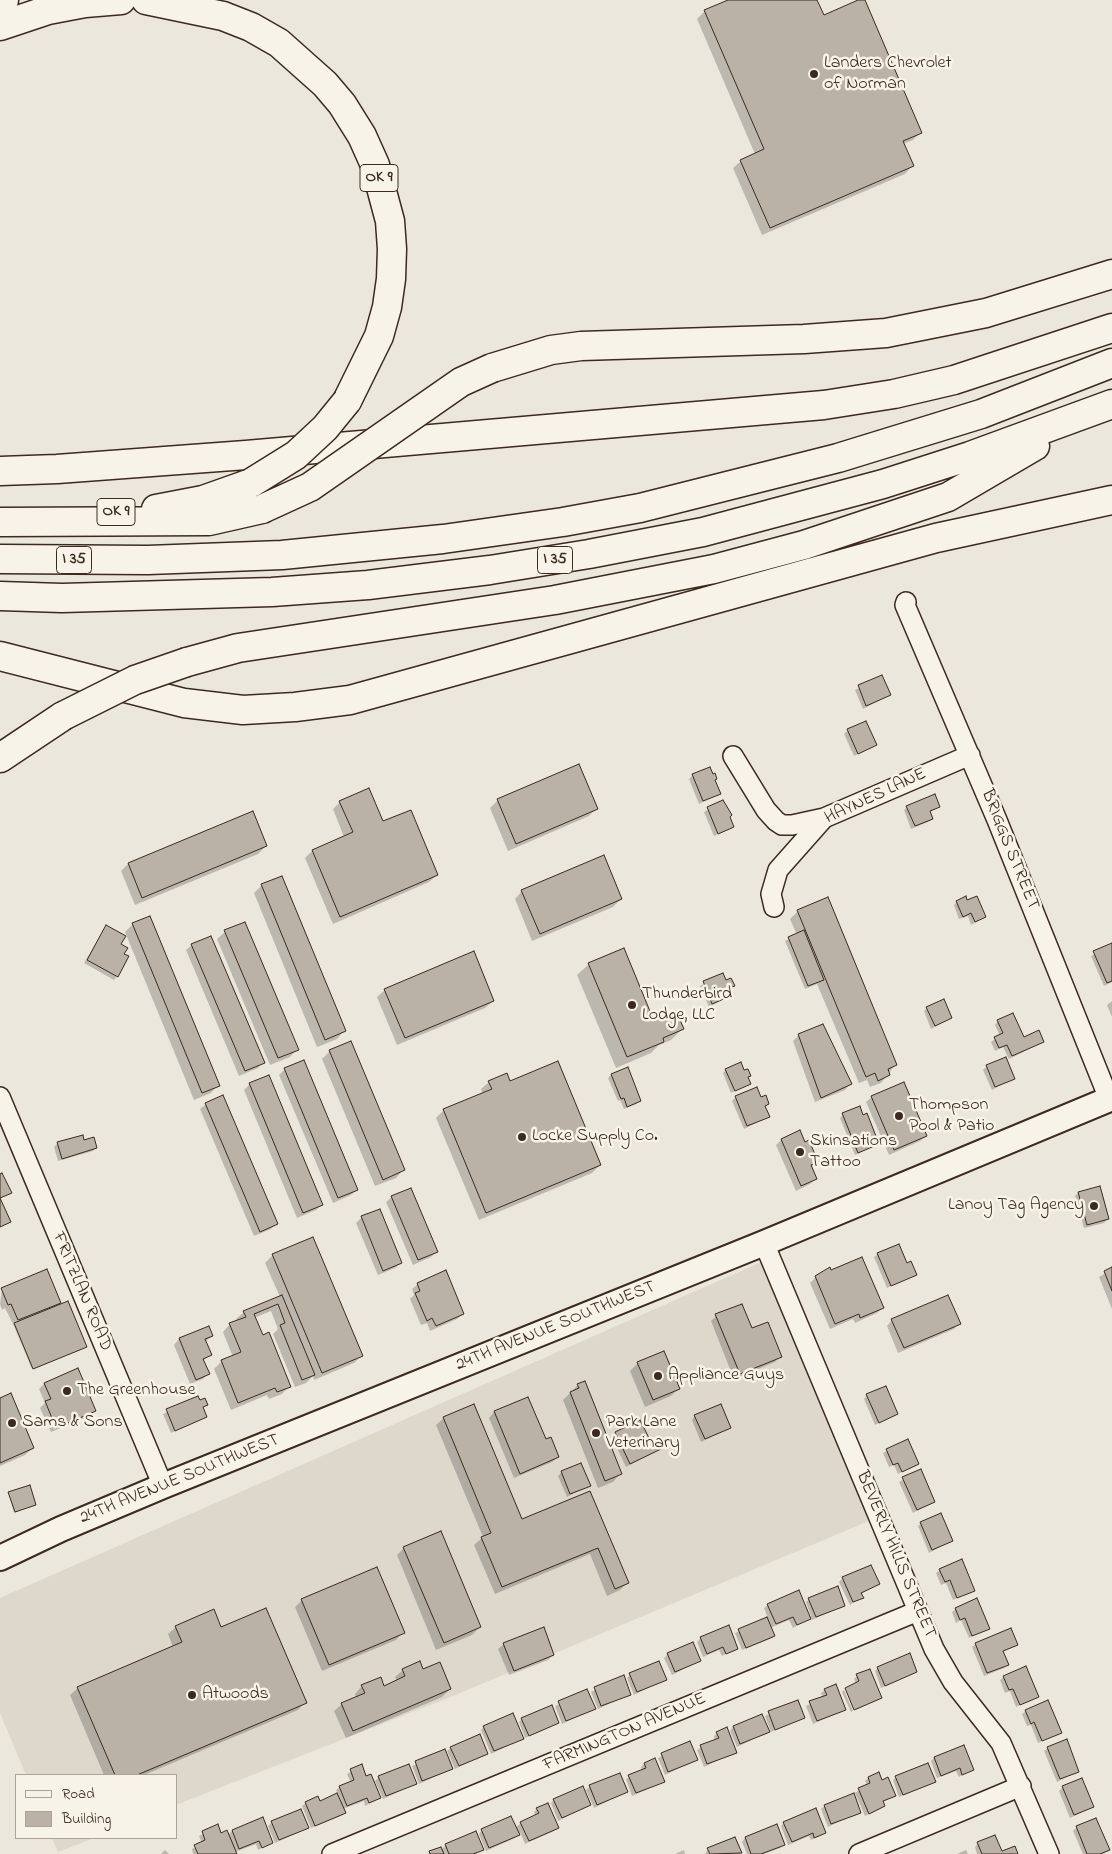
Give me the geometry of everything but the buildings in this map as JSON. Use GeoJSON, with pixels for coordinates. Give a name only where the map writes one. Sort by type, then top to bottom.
{"type":"FeatureCollection","features":[{"type":"Feature","properties":{"kind":"highway"},"geometry":{"type":"LineString","coordinates":[[0,1],[4,0]]}},
{"type":"Feature","properties":{"kind":"highway"},"geometry":{"type":"LineString","coordinates":[[0,26],[48,10],[85,2],[121,0]]}},
{"type":"Feature","properties":{"kind":"highway","name":"OK 9"},"geometry":{"type":"LineString","coordinates":[[0,522],[158,509],[204,500],[251,484],[296,455],[325,428],[347,401],[379,336],[391,279],[392,249],[390,221],[375,165],[362,136],[342,104],[325,84],[279,43],[250,27],[222,16],[146,0]]}},
{"type":"Feature","properties":{"kind":"highway"},"geometry":{"type":"LineString","coordinates":[[0,522],[209,521],[262,509],[310,487],[461,382],[521,357],[581,346],[804,339],[886,334],[932,326],[986,313],[1111,273]]}},
{"type":"Feature","properties":{"kind":"highway"},"geometry":{"type":"LineString","coordinates":[[0,471],[57,469],[246,455],[824,405],[894,394],[954,380],[1112,328]]}},
{"type":"Feature","properties":{"kind":"highway","name":"I 35"},"geometry":{"type":"LineString","coordinates":[[0,559],[148,560],[282,555],[443,539],[563,522],[640,508],[838,458],[981,414],[1112,363]]}},
{"type":"Feature","properties":{"kind":"highway"},"geometry":{"type":"LineString","coordinates":[[0,758],[63,716],[135,680],[187,662],[247,647],[555,600],[714,568],[804,545],[948,497],[1101,408]]}},
{"type":"Feature","properties":{"kind":"highway","name":"I 35"},"geometry":{"type":"LineString","coordinates":[[0,596],[81,598],[272,592],[378,584],[490,570],[589,554],[703,532],[800,508],[970,456],[1101,408]]}},
{"type":"Feature","properties":{"kind":"highway"},"geometry":{"type":"LineString","coordinates":[[0,656],[184,703],[243,710],[295,707],[350,700],[936,538],[1111,500]]}},
{"type":"Feature","properties":{"kind":"main road","name":"24TH AVENUE SOUTHWEST"},"geometry":{"type":"LineString","coordinates":[[0,1558],[61,1529],[163,1486],[764,1242],[1111,1098]]}},
{"type":"Feature","properties":{"kind":"street","name":"BRIGGS STREET"},"geometry":{"type":"LineString","coordinates":[[906,602],[905,605],[970,755],[1111,1098]]}},
{"type":"Feature","properties":{"kind":"street","name":"HAYNES LANE"},"geometry":{"type":"LineString","coordinates":[[774,907],[772,894],[778,870],[824,818],[970,755]]}},
{"type":"Feature","properties":{"kind":"street"},"geometry":{"type":"LineString","coordinates":[[733,756],[766,810],[776,821],[792,825],[824,818]]}},
{"type":"Feature","properties":{"kind":"street","name":"FRITZLAN ROAD"},"geometry":{"type":"LineString","coordinates":[[0,1097],[163,1486]]}},
{"type":"Feature","properties":{"kind":"street","name":"BEVERLY HILLS STREET"},"geometry":{"type":"LineString","coordinates":[[764,1242],[942,1665],[1000,1743],[1021,1786],[1049,1854]]}},
{"type":"Feature","properties":{"kind":"street","name":"FARMINGTON AVENUE"},"geometry":{"type":"LineString","coordinates":[[332,1854],[918,1611]]}},
{"type":"Feature","properties":{"kind":"street"},"geometry":{"type":"LineString","coordinates":[[859,1854],[1021,1786]]}},
{"type":"Feature","properties":{"kind":"shaded area"},"geometry":{"type":"Polygon","coordinates":[[[766,1260],[876,1518],[453,1696],[178,1804],[178,1774],[26,1774],[0,1713],[0,1598],[766,1260]]]}},
{"type":"Feature","properties":{"kind":"shaded area"},"geometry":{"type":"Polygon","coordinates":[[[52,1839],[91,1839],[58,1852],[52,1839]]]}},
{"type":"Feature","properties":{"kind":"place","name":"Landers Chevrolet of Norman"},"geometry":{"type":"Point","coordinates":[814,74]}},
{"type":"Feature","properties":{"kind":"place","name":"Thunderbird Lodge, LLC"},"geometry":{"type":"Point","coordinates":[632,1005]}},
{"type":"Feature","properties":{"kind":"place","name":"Thompson Pool & Patio"},"geometry":{"type":"Point","coordinates":[899,1116]}},
{"type":"Feature","properties":{"kind":"place","name":"Locke Supply Co."},"geometry":{"type":"Point","coordinates":[522,1137]}},
{"type":"Feature","properties":{"kind":"place","name":"Skinsations Tattoo"},"geometry":{"type":"Point","coordinates":[800,1152]}},
{"type":"Feature","properties":{"kind":"place","name":"Lanoy Tag Agency"},"geometry":{"type":"Point","coordinates":[1094,1206]}},
{"type":"Feature","properties":{"kind":"place","name":"Appliance Guys"},"geometry":{"type":"Point","coordinates":[658,1376]}},
{"type":"Feature","properties":{"kind":"place","name":"The Greenhouse"},"geometry":{"type":"Point","coordinates":[67,1391]}},
{"type":"Feature","properties":{"kind":"place","name":"Sams & Sons"},"geometry":{"type":"Point","coordinates":[12,1423]}},
{"type":"Feature","properties":{"kind":"place","name":"Park Lane Veterinary"},"geometry":{"type":"Point","coordinates":[596,1433]}},
{"type":"Feature","properties":{"kind":"place","name":"Atwoods"},"geometry":{"type":"Point","coordinates":[192,1695]}}]}
